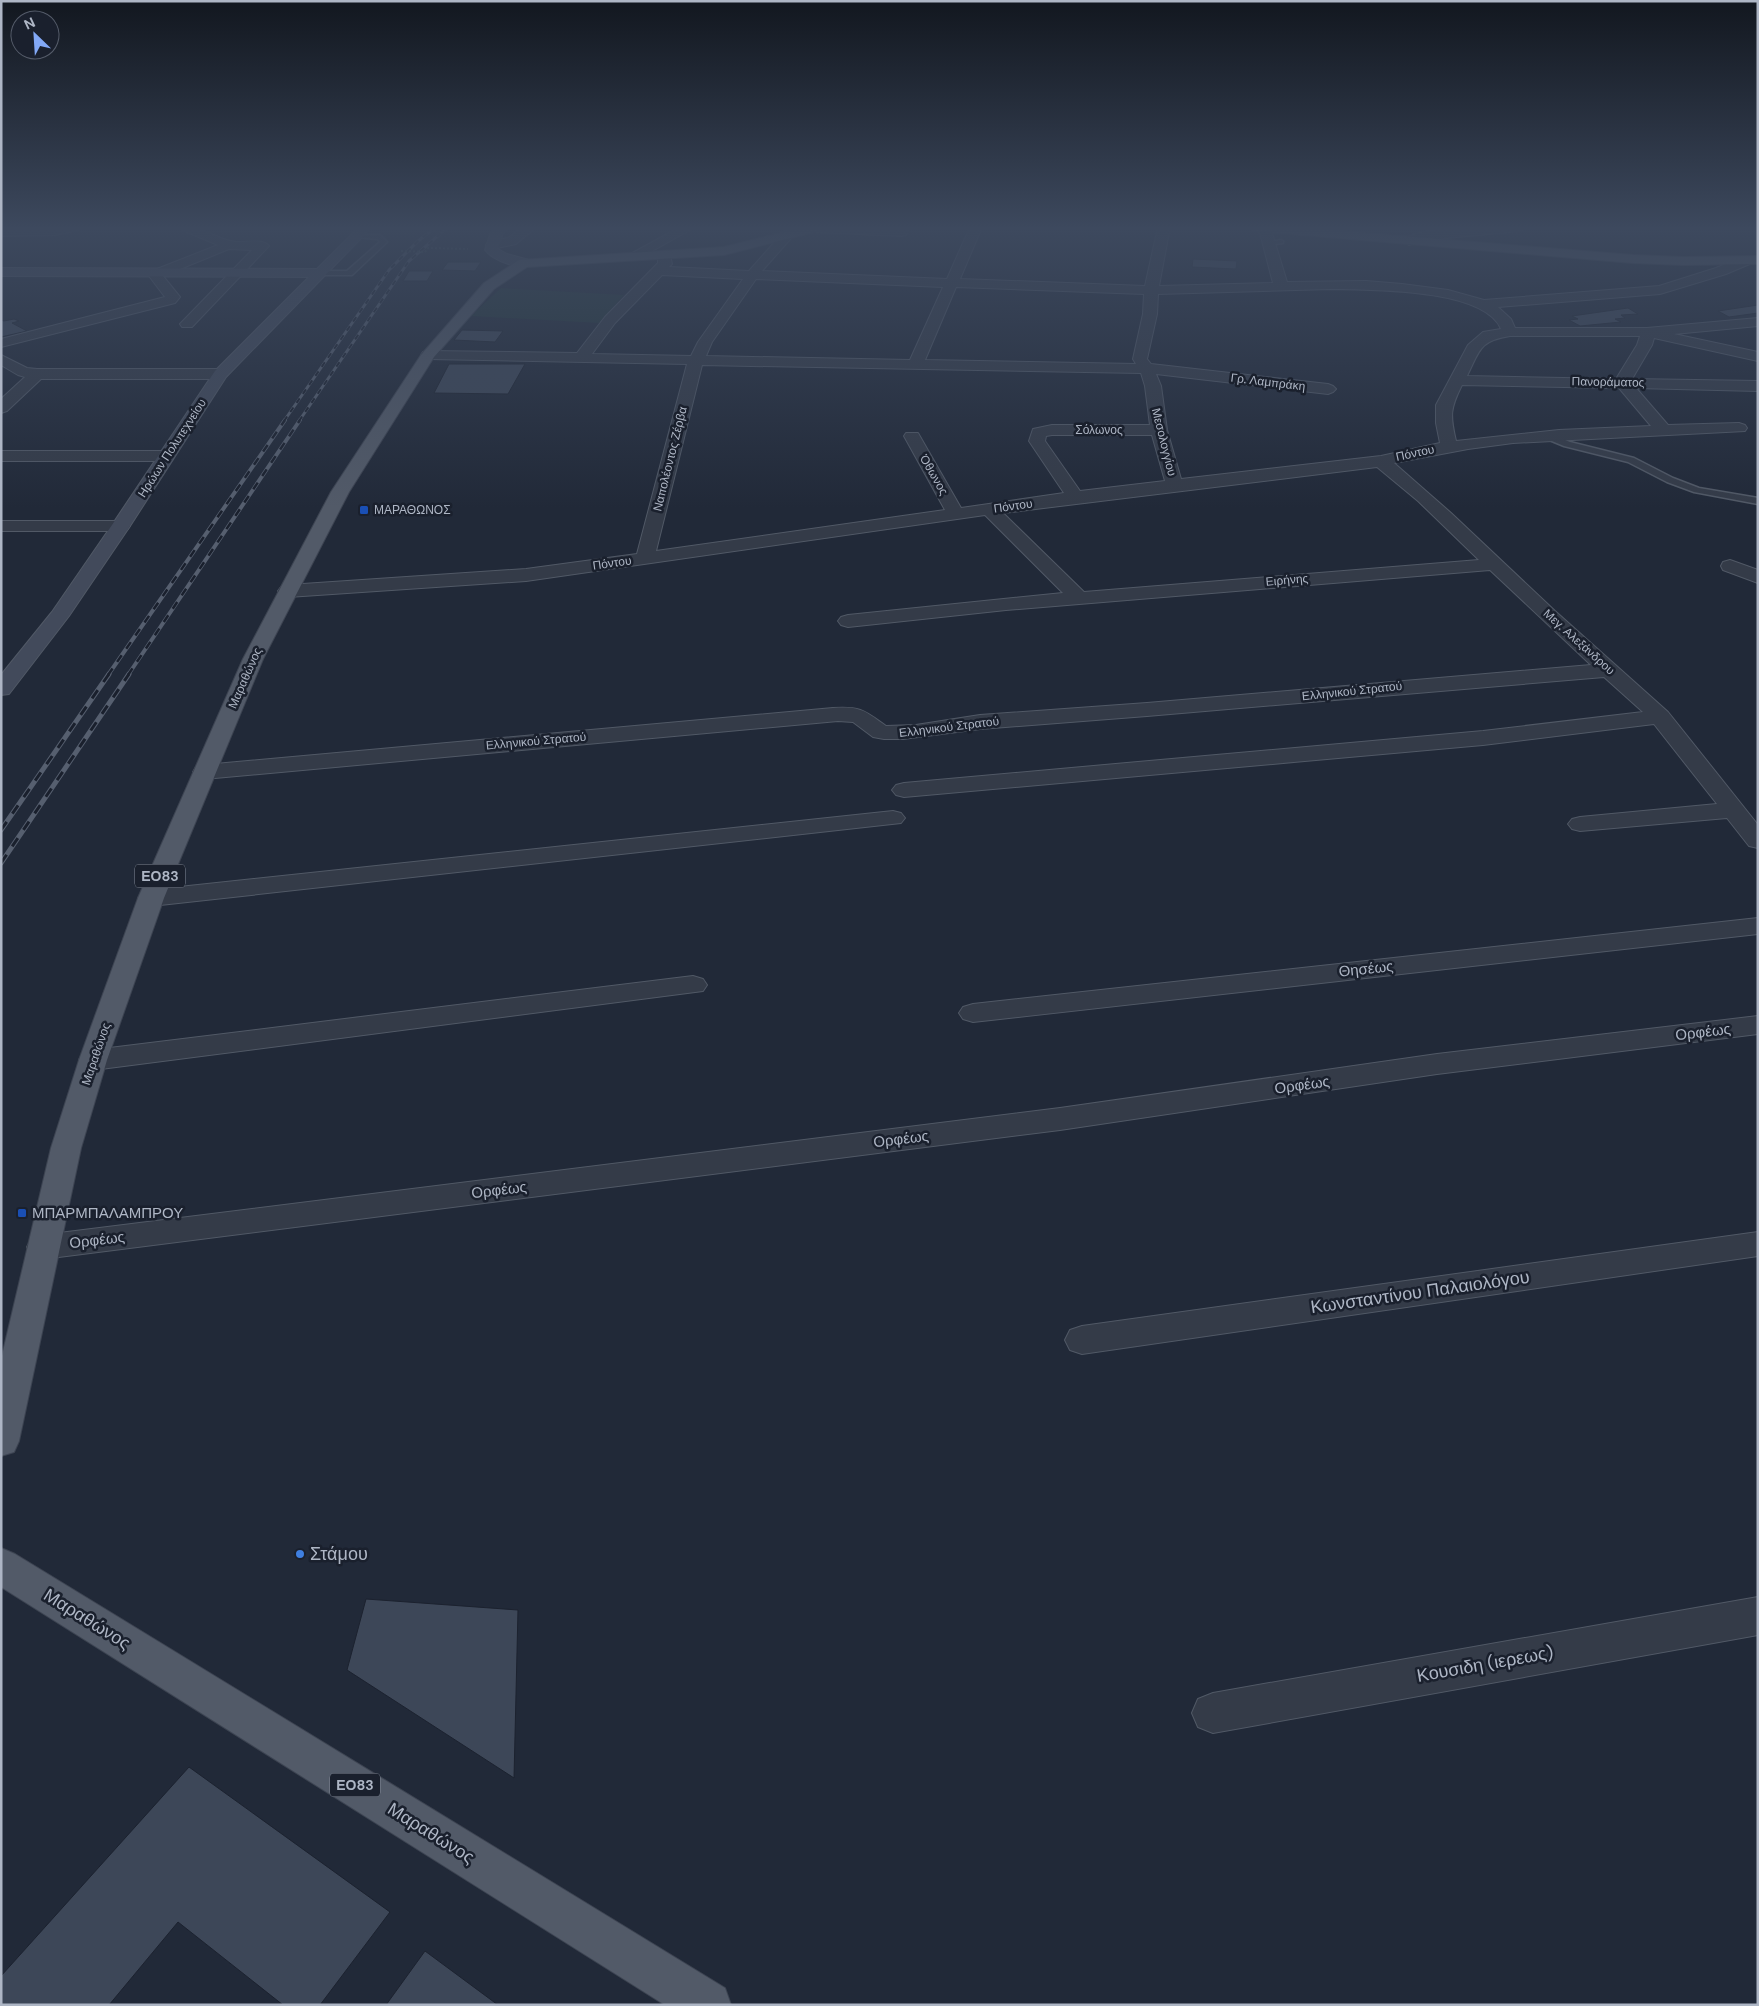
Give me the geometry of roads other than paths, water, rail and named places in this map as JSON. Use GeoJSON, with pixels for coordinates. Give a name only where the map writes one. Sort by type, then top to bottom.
{"type":"FeatureCollection","features":[{"type":"Feature","properties":{"kind":"main road","name":"Μαραθώνος"},"geometry":{"type":"LineString","coordinates":[[1,1441],[66,1148],[93,1060],[151,898],[253,659],[340,492],[428,354],[458,321]]}},
{"type":"Feature","properties":{"kind":"main road","name":"Μαραθώνος"},"geometry":{"type":"LineString","coordinates":[[1,1566],[708,2005]]}},
{"type":"Feature","properties":{"kind":"street"},"geometry":{"type":"LineString","coordinates":[[1,343],[90,321]]}},
{"type":"Feature","properties":{"kind":"street"},"geometry":{"type":"LineString","coordinates":[[187,324],[190,321]]}},
{"type":"Feature","properties":{"kind":"street","name":"Ηρώων Πολυτεχνείου"},"geometry":{"type":"LineString","coordinates":[[1,689],[59,616],[121,526],[220,374],[272,321]]}},
{"type":"Feature","properties":{"kind":"street"},"geometry":{"type":"LineString","coordinates":[[582,357],[611,321]]}},
{"type":"Feature","properties":{"kind":"street","name":"Ναπολέοντος Ζέρβα"},"geometry":{"type":"LineString","coordinates":[[645,558],[684,400],[696,360],[705,342],[720,321]]}},
{"type":"Feature","properties":{"kind":"street"},"geometry":{"type":"LineString","coordinates":[[916,364],[935,321]]}},
{"type":"Feature","properties":{"kind":"street","name":"Μεσολογγίου"},"geometry":{"type":"LineString","coordinates":[[1149,321],[1140,359],[1153,386],[1159,430],[1175,487]]}},
{"type":"Feature","properties":{"kind":"street"},"geometry":{"type":"LineString","coordinates":[[1503,321],[1508,326],[1647,332],[1758,322]]}},
{"type":"Feature","properties":{"kind":"street"},"geometry":{"type":"LineString","coordinates":[[1449,447],[1444,423],[1444,405],[1479,340],[1508,326],[1527,321]]}},
{"type":"Feature","properties":{"kind":"street"},"geometry":{"type":"LineString","coordinates":[[1647,332],[1758,357]]}},
{"type":"Feature","properties":{"kind":"street"},"geometry":{"type":"LineString","coordinates":[[1647,332],[1648,339],[1626,372],[1623,382],[1663,430]]}},
{"type":"Feature","properties":{"kind":"street","name":"Γρ. Λαμπράκη"},"geometry":{"type":"LineString","coordinates":[[428,354],[1145,368],[1328,389]]}},
{"type":"Feature","properties":{"kind":"street"},"geometry":{"type":"LineString","coordinates":[[1,359],[23,372],[37,374],[220,374]]}},
{"type":"Feature","properties":{"kind":"street"},"geometry":{"type":"LineString","coordinates":[[1,408],[37,374]]}},
{"type":"Feature","properties":{"kind":"street","name":"Πανοράματος"},"geometry":{"type":"LineString","coordinates":[[1458,380],[1758,386]]}},
{"type":"Feature","properties":{"kind":"street","name":"Πόντου"},"geometry":{"type":"LineString","coordinates":[[288,591],[526,575],[1075,497],[1175,487],[1381,461],[1423,450],[1449,447],[1550,437],[1663,430],[1739,428]]}},
{"type":"Feature","properties":{"kind":"street","name":"Σόλωνος"},"geometry":{"type":"LineString","coordinates":[[1075,497],[1037,441],[1039,432],[1052,430],[1159,430]]}},
{"type":"Feature","properties":{"kind":"street","name":"Όθωνος"},"geometry":{"type":"LineString","coordinates":[[912,436],[956,514]]}},
{"type":"Feature","properties":{"kind":"street"},"geometry":{"type":"LineString","coordinates":[[1,456],[166,456]]}},
{"type":"Feature","properties":{"kind":"street","name":"Μεγ. Αλεξάνδρου"},"geometry":{"type":"LineString","coordinates":[[1381,461],[1431,503],[1494,564],[1660,717],[1758,841]]}},
{"type":"Feature","properties":{"kind":"street"},"geometry":{"type":"LineString","coordinates":[[990,509],[1080,599]]}},
{"type":"Feature","properties":{"kind":"street"},"geometry":{"type":"LineString","coordinates":[[1,526],[121,526]]}},
{"type":"Feature","properties":{"kind":"street","name":"Ειρήνης"},"geometry":{"type":"LineString","coordinates":[[848,621],[970,608],[1350,574],[1494,564]]}},
{"type":"Feature","properties":{"kind":"street"},"geometry":{"type":"LineString","coordinates":[[1730,566],[1758,577]]}},
{"type":"Feature","properties":{"kind":"street","name":"Ελληνικού Στρατού"},"geometry":{"type":"LineString","coordinates":[[204,772],[829,715],[846,714],[862,718],[876,731],[882,733],[908,732],[978,722],[1186,708],[1412,685],[1610,670]]}},
{"type":"Feature","properties":{"kind":"street"},"geometry":{"type":"LineString","coordinates":[[904,790],[1508,736],[1660,717]]}},
{"type":"Feature","properties":{"kind":"street"},"geometry":{"type":"LineString","coordinates":[[1580,824],[1732,810]]}},
{"type":"Feature","properties":{"kind":"street"},"geometry":{"type":"LineString","coordinates":[[151,898],[893,818]]}},
{"type":"Feature","properties":{"kind":"street","name":"Θησέως"},"geometry":{"type":"LineString","coordinates":[[974,1013],[1758,926]]}},
{"type":"Feature","properties":{"kind":"street"},"geometry":{"type":"LineString","coordinates":[[93,1060],[693,985]]}},
{"type":"Feature","properties":{"kind":"street","name":"Ορφέως"},"geometry":{"type":"LineString","coordinates":[[43,1247],[1051,1120],[1437,1064],[1758,1025]]}},
{"type":"Feature","properties":{"kind":"street","name":"Κωνσταντίνου Παλαιολόγου"},"geometry":{"type":"LineString","coordinates":[[1082,1340],[1758,1244]]}},
{"type":"Feature","properties":{"kind":"street","name":"Κουσιδη (ιερεως)"},"geometry":{"type":"LineString","coordinates":[[1213,1713],[1758,1616]]}},
{"type":"Feature","properties":{"kind":"lane"},"geometry":{"type":"LineString","coordinates":[[1550,437],[1567,444],[1631,460],[1670,480],[1698,490],[1758,501]]}},
{"type":"Feature","properties":{"kind":"railway"},"geometry":{"type":"LineString","coordinates":[[284,421],[354,321]]}},
{"type":"Feature","properties":{"kind":"railway"},"geometry":{"type":"LineString","coordinates":[[299,421],[368,321]]}},
{"type":"Feature","properties":{"kind":"railway"},"geometry":{"type":"LineString","coordinates":[[108,675],[285,420]]}},
{"type":"Feature","properties":{"kind":"railway"},"geometry":{"type":"LineString","coordinates":[[128,675],[300,420]]}},
{"type":"Feature","properties":{"kind":"railway"},"geometry":{"type":"LineString","coordinates":[[1,830],[109,674]]}},
{"type":"Feature","properties":{"kind":"railway"},"geometry":{"type":"LineString","coordinates":[[1,863],[129,674]]}},
{"type":"Feature","properties":{"kind":"place","name":"ΜΑΡΑΘΩΝΟΣ"},"geometry":{"type":"Point","coordinates":[364,510]}},
{"type":"Feature","properties":{"kind":"place","name":"ΜΠΑΡΜΠΑΛΑΜΠΡΟΥ"},"geometry":{"type":"Point","coordinates":[22,1213]}},
{"type":"Feature","properties":{"kind":"place","name":"Στάμου"},"geometry":{"type":"Point","coordinates":[300,1554]}}]}
